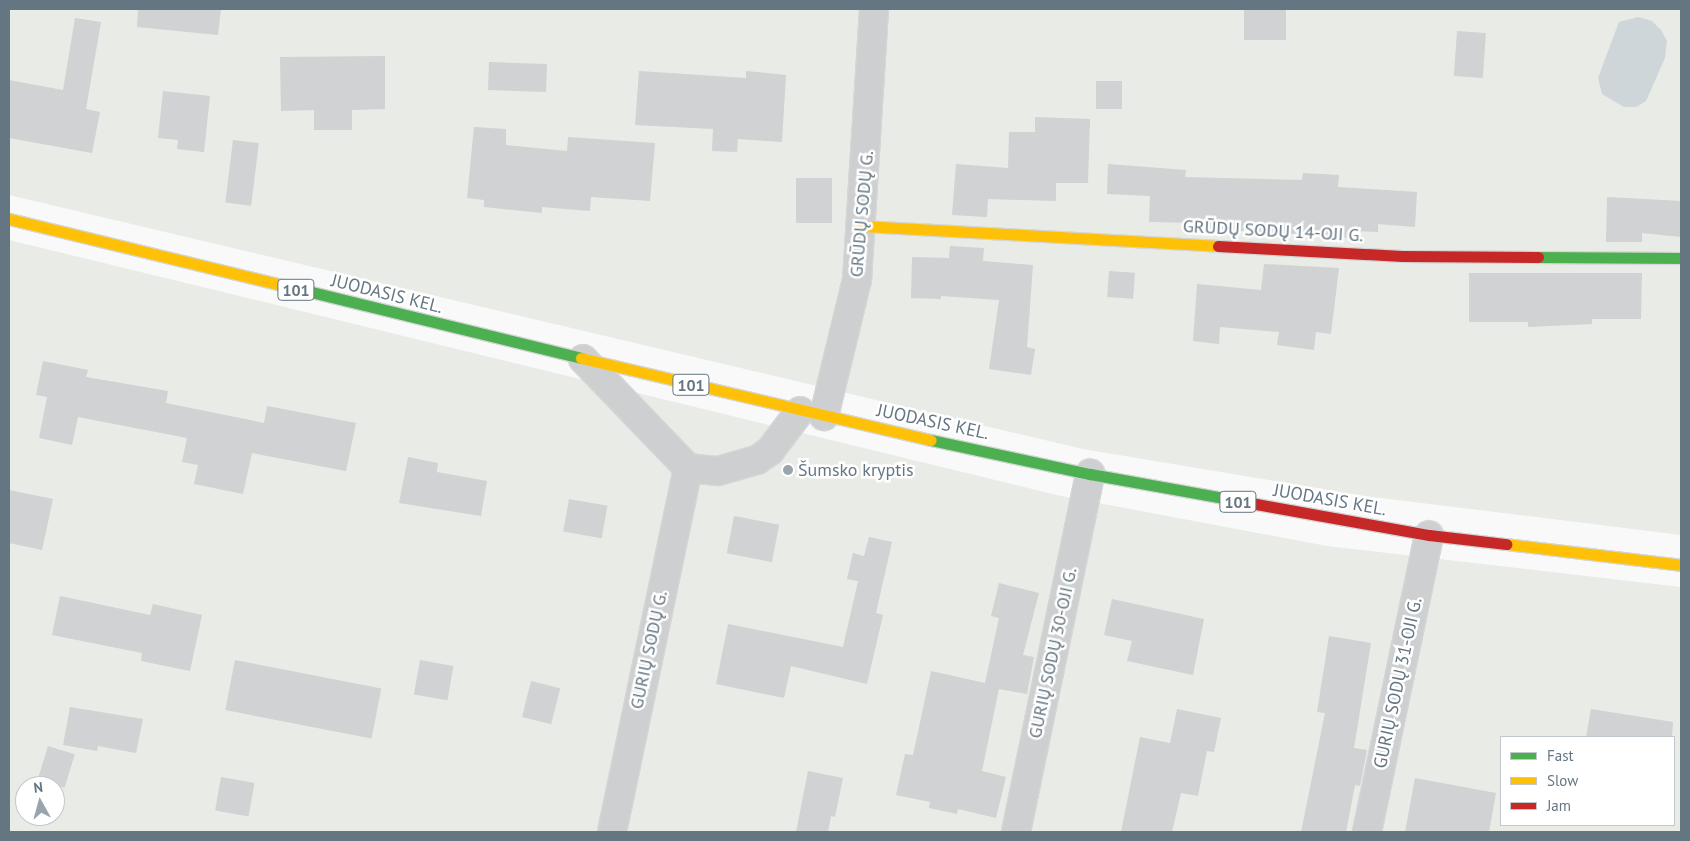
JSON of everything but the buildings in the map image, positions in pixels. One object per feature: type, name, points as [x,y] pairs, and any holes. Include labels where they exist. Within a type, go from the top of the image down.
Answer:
[{"type":"main road","name":"JUODASIS KEL.","points":[[9,219],[583,359]]},
{"type":"main road","name":"GRŪDŲ SODŲ 14-OJI G.","points":[[863,226],[1402,256],[1681,258]]},
{"type":"main road","name":"101","points":[[583,359],[812,413]]},
{"type":"main road","name":"JUODASIS KEL.","points":[[812,413],[1090,474],[1429,534],[1681,565]]},
{"type":"street","name":"GRŪDŲ SODŲ G.","points":[[812,413],[857,280],[863,226],[874,9]]},
{"type":"street","points":[[583,359],[688,468],[718,471],[757,460],[770,451],[812,413]]},
{"type":"street","name":"GURIŲ SODŲ G.","points":[[612,832],[688,468]]},
{"type":"street","name":"GURIŲ SODŲ 30-OJI G.","points":[[1016,832],[1090,474]]},
{"type":"street","name":"GURIŲ SODŲ 31-OJI G.","points":[[1367,832],[1429,534]]},
{"type":"shaded area","points":[[9,9],[1681,9],[1681,535],[1365,496],[1083,449],[9,195]]},
{"type":"shaded area","points":[[1638,17],[1652,21],[1661,30],[1667,41],[1665,58],[1646,101],[1636,107],[1624,107],[1602,94],[1598,78],[1619,22]]},
{"type":"shaded area","points":[[9,240],[1061,496],[1327,546],[1681,587],[1681,832],[9,832]]},
{"type":"traffic: fast","points":[[1538,257],[1681,258]]},
{"type":"traffic: fast","points":[[303,290],[581,358]]},
{"type":"traffic: fast","points":[[931,440],[1090,474],[1256,504]]},
{"type":"traffic: slow","points":[[9,219],[303,290]]},
{"type":"traffic: slow","points":[[863,226],[1218,246]]},
{"type":"traffic: slow","points":[[581,358],[931,440]]},
{"type":"traffic: slow","points":[[1506,544],[1681,565]]},
{"type":"traffic: jam","points":[[1218,246],[1402,256],[1538,257]]},
{"type":"traffic: jam","points":[[1256,504],[1429,535],[1506,544]]},
{"type":"place","name":"Šumsko kryptis","points":[[788,470]]}]
